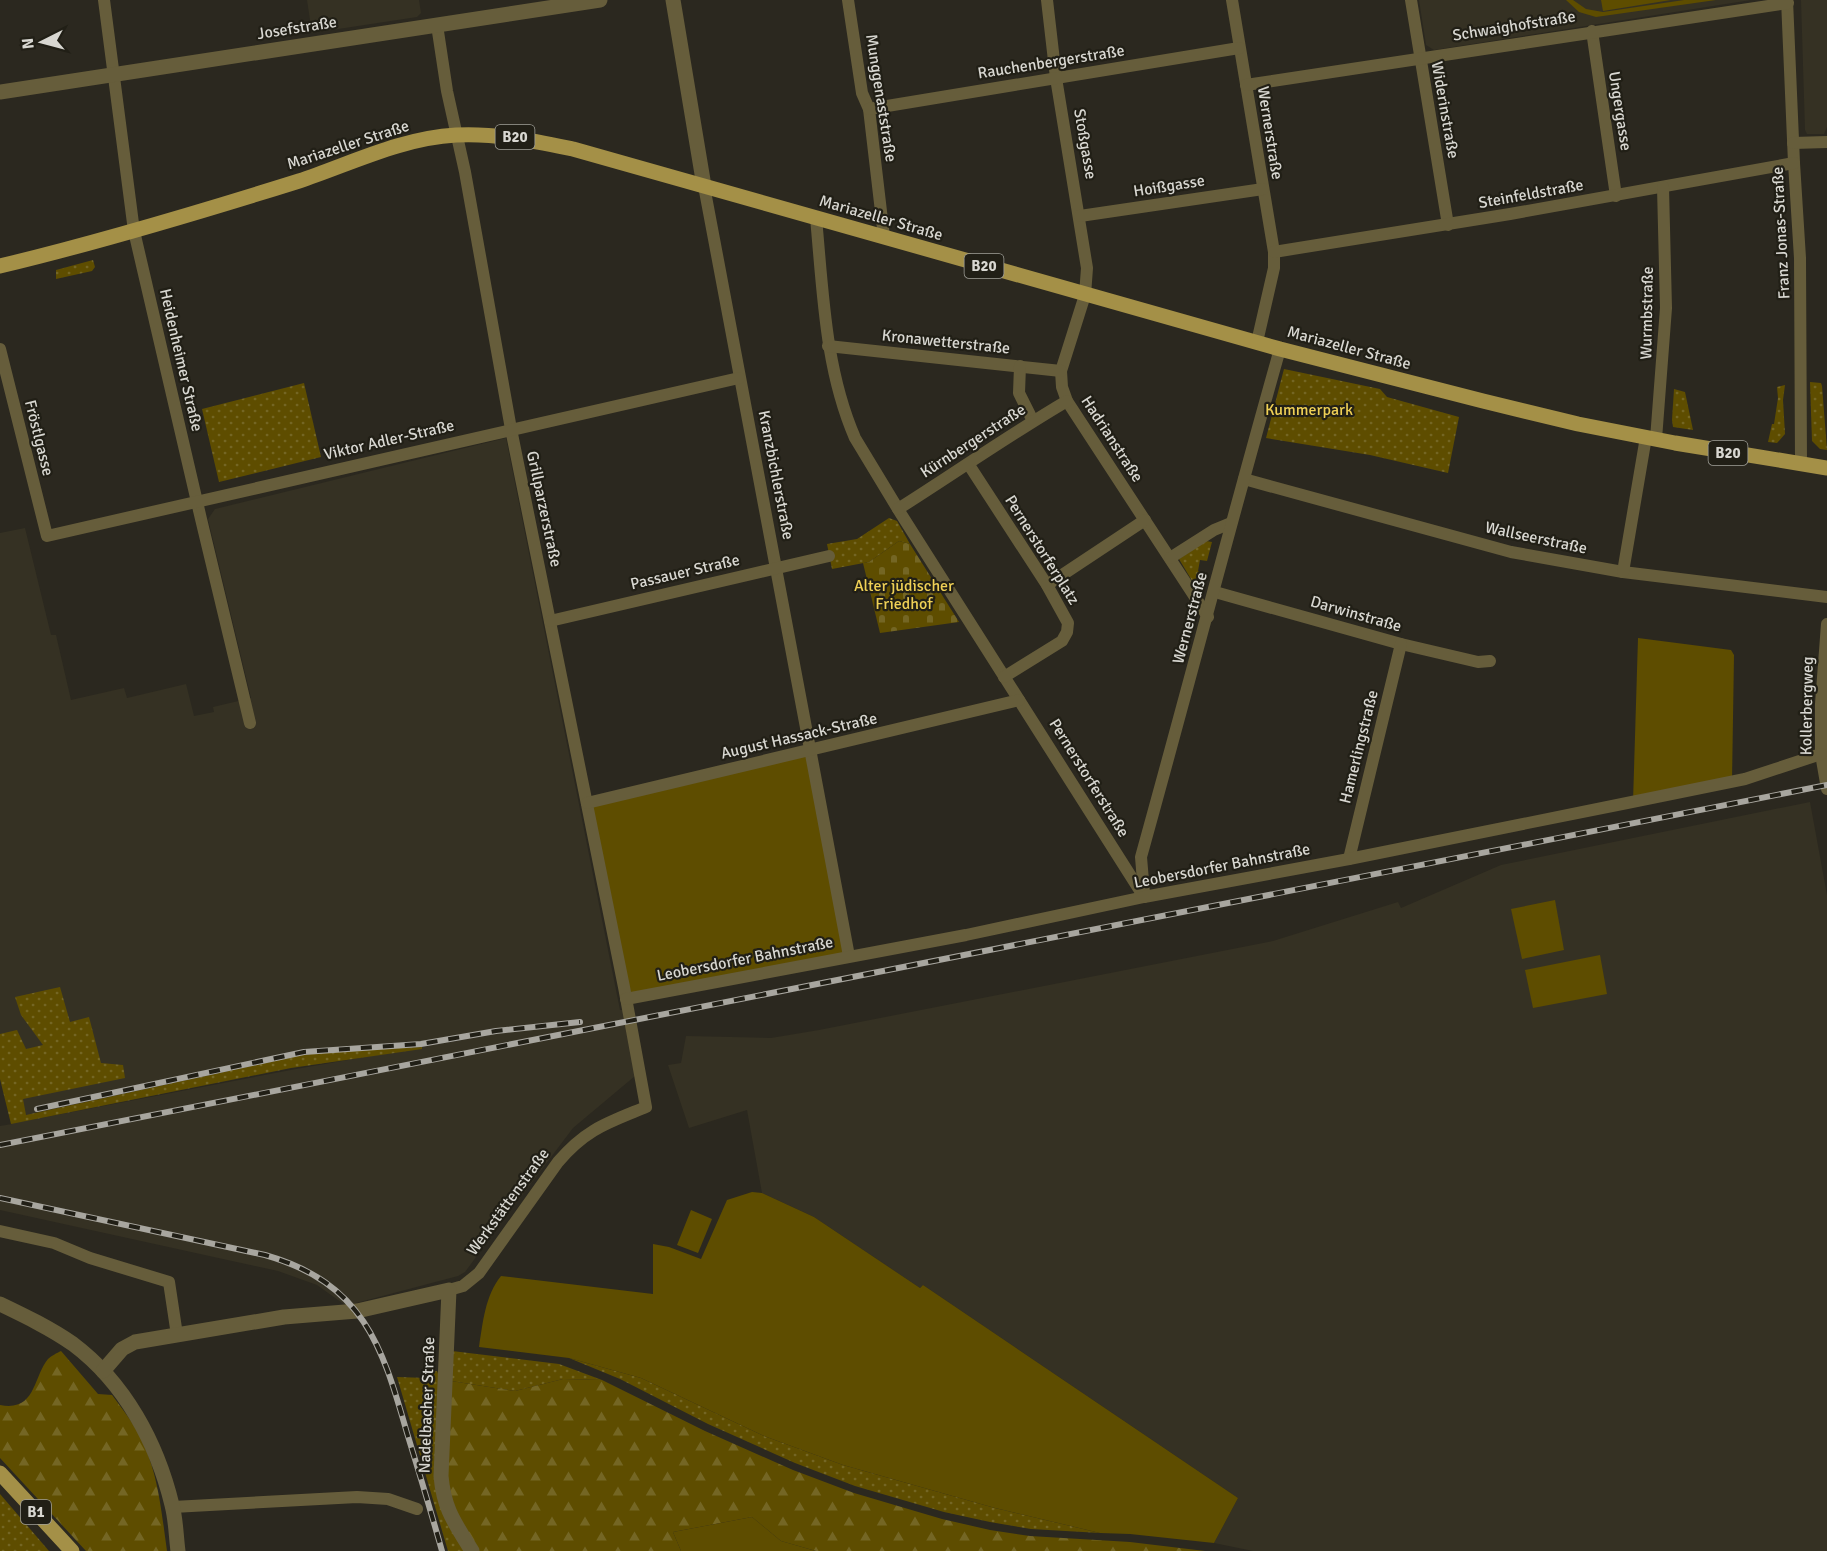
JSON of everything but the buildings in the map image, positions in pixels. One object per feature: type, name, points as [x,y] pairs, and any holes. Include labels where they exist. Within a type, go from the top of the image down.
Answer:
[{"type":"main road","name":"Mariazeller Straße","points":[[0,266],[134,231],[303,179],[408,143],[456,135],[489,134],[573,149],[1280,349],[1483,401],[1578,424],[1732,454],[1827,468]]},
{"type":"main road","name":"B1","points":[[0,1473],[72,1551]]},
{"type":"street","name":"Heidenheimer Straße","points":[[104,0],[134,231],[250,723]]},
{"type":"street","name":"Josefstraße","points":[[0,92],[600,0]]},
{"type":"street","name":"Kranzbichlerstraße","points":[[673,0],[739,378],[849,956]]},
{"type":"street","name":"Munggenaststraße","points":[[848,0],[862,93],[869,109],[884,237]]},
{"type":"street","name":"Stoßgasse","points":[[1047,0],[1056,78],[1087,268],[1085,294]]},
{"type":"street","name":"Wernerstraße","points":[[1232,0],[1274,252],[1274,268],[1257,342]]},
{"type":"street","name":"Widerinstraße","points":[[1411,0],[1449,225]]},
{"type":"street","name":"Schwaighofstraße","points":[[1246,85],[1787,1]]},
{"type":"street","name":"Franz Jonas-Straße","points":[[1787,1],[1800,258],[1801,464]]},
{"type":"street","name":"Grillparzerstraße","points":[[437,26],[510,429],[626,999]]},
{"type":"street","name":"Ungergasse","points":[[1592,31],[1616,196]]},
{"type":"street","name":"Rauchenbergerstraße","points":[[869,109],[1239,48]]},
{"type":"street","points":[[1793,143],[1827,142]]},
{"type":"street","name":"Steinfeldstraße","points":[[1274,252],[1449,225],[1794,164]]},
{"type":"street","name":"Wurmbstraße","points":[[1623,572],[1651,438],[1666,308],[1663,187]]},
{"type":"street","name":"Hoißgasse","points":[[1080,216],[1263,189]]},
{"type":"street","points":[[816,218],[828,346],[849,425],[898,509],[1004,677]]},
{"type":"street","name":"Hadrianstraße","points":[[1085,294],[1061,371],[1062,387],[1067,401],[1208,617]]},
{"type":"street","name":"Kronawetterstraße","points":[[828,346],[1061,371]]},
{"type":"street","name":"Fröstlgasse","points":[[0,349],[47,536]]},
{"type":"street","name":"Wernerstraße","points":[[1144,897],[1141,857],[1280,349]]},
{"type":"street","points":[[1020,366],[1019,393],[1033,421]]},
{"type":"street","name":"Viktor Adler-Straße","points":[[47,536],[739,378]]},
{"type":"street","name":"Kürnbergerstraße","points":[[898,509],[1067,401]]},
{"type":"street","name":"Pernerstorferplatz","points":[[969,465],[1047,585],[1068,624],[1062,641],[1004,677]]},
{"type":"street","name":"Wallseerstraße","points":[[1244,479],[1511,552],[1623,572],[1827,597]]},
{"type":"street","points":[[1047,585],[1145,520]]},
{"type":"street","points":[[1170,558],[1214,530],[1231,523]]},
{"type":"street","name":"Passauer Straße","points":[[550,621],[829,556]]},
{"type":"street","name":"Darwinstraße","points":[[1215,592],[1401,644],[1478,662],[1490,661]]},
{"type":"street","name":"Kollerbergweg","points":[[1827,624],[1821,704],[1821,754],[1827,789]]},
{"type":"street","name":"Hamerlingstraße","points":[[1349,859],[1401,644]]},
{"type":"street","name":"Pernerstorferstraße","points":[[1004,677],[1044,736],[1144,897]]},
{"type":"street","name":"August Hassack-Straße","points":[[587,803],[1019,700]]},
{"type":"street","name":"Leobersdorfer Bahnstraße","points":[[626,999],[966,935],[1144,897],[1349,859],[1745,779],[1821,754]]},
{"type":"street","name":"Werkstättenstraße","points":[[103,1371],[122,1349],[135,1342],[284,1317],[357,1311],[463,1286],[479,1273],[571,1147],[583,1136],[597,1128],[646,1107],[626,999]]},
{"type":"street","points":[[0,1231],[54,1243],[90,1258],[169,1282],[177,1335]]},
{"type":"street","name":"Nadelbacher Straße","points":[[449,1290],[441,1476],[447,1508],[472,1551]]},
{"type":"street","points":[[0,1304],[41,1324],[72,1344],[103,1371],[135,1412],[149,1437],[186,1551]]},
{"type":"street","points":[[173,1507],[357,1497],[388,1499],[417,1509]]},
{"type":"street","points":[[173,1507],[177,1551]]},
{"type":"shaded area","points":[[307,0],[419,0],[421,13],[417,17],[312,33]]},
{"type":"shaded area","points":[[1419,0],[1751,0],[1434,50],[1426,45]]},
{"type":"shaded area","points":[[1801,0],[1827,0],[1827,127],[1824,134],[1807,134],[1805,130]]},
{"type":"shaded area","points":[[506,438],[635,1076],[573,1128],[514,1206],[510,1207],[510,1211],[465,1272],[458,1276],[345,1305],[317,1285],[278,1271],[0,1210],[0,1126],[12,1124],[0,1075],[0,533],[25,528],[51,635],[56,635],[71,700],[124,688],[127,698],[186,684],[194,716],[214,712],[213,707],[251,698],[208,519],[215,509]],"holes":[[[514,1027],[514,1031],[296,1069],[20,1122],[212,1078]]]},
{"type":"shaded area","points":[[1810,802],[1827,895],[1827,1551],[1253,1551],[1214,1543],[1238,1498],[923,1285],[920,1288],[814,1217],[762,1193],[747,1110],[689,1128],[668,1065],[681,1063],[686,1036],[771,1038],[1273,941],[1398,902],[1401,908],[1501,865]]},
{"type":"green space","points":[[1566,0],[1573,0],[1586,9],[1603,12],[1684,0],[1716,0],[1596,17],[1579,12]]},
{"type":"green space","points":[[1601,0],[1671,0],[1603,11]]},
{"type":"green space","points":[[93,260],[95,267],[92,271],[56,279],[56,270]]},
{"type":"green space","name":"Kummerpark","points":[[1284,369],[1380,389],[1387,397],[1459,417],[1448,473],[1370,455],[1266,438]]},
{"type":"green space","points":[[1810,382],[1821,383],[1822,386],[1827,450],[1820,449],[1812,441]]},
{"type":"green space","points":[[304,383],[321,457],[219,482],[202,409]]},
{"type":"green space","points":[[1785,385],[1783,400],[1785,434],[1777,443],[1768,442],[1772,424],[1774,424],[1778,398],[1777,387]]},
{"type":"green space","points":[[1674,389],[1685,392],[1693,430],[1673,427]]},
{"type":"green space","points":[[889,518],[897,521],[910,544],[899,541],[869,562],[832,569],[827,544],[857,539]]},
{"type":"green space","name":"Alter jüdischer Friedhof","points":[[899,541],[910,544],[959,622],[880,633],[863,563],[869,562]]},
{"type":"green space","points":[[1206,541],[1212,542],[1207,561],[1200,560],[1198,571],[1203,573],[1200,582],[1194,584],[1179,559]]},
{"type":"green space","points":[[1638,638],[1731,650],[1734,655],[1732,781],[1633,802]]},
{"type":"green space","points":[[810,751],[849,956],[626,999],[587,803]]},
{"type":"green space","points":[[1555,900],[1564,950],[1522,959],[1511,909]]},
{"type":"green space","points":[[1600,955],[1607,994],[1533,1008],[1525,970]]},
{"type":"green space","points":[[60,987],[70,1022],[89,1017],[101,1063],[123,1065],[125,1078],[23,1099],[26,1115],[302,1055],[353,1050],[422,1047],[422,1049],[291,1068],[11,1124],[0,1079],[0,1034],[17,1030],[26,1049],[43,1045],[21,1015],[15,997]]},
{"type":"green space","points":[[752,1192],[762,1193],[814,1217],[920,1288],[923,1285],[1238,1498],[1214,1543],[1100,1533],[995,1508],[843,1465],[764,1436],[641,1378],[569,1358],[479,1347],[488,1301],[501,1276],[653,1294],[653,1244],[669,1247],[701,1259],[727,1200]]},
{"type":"green space","points":[[691,1210],[712,1219],[698,1253],[677,1245]]},
{"type":"green space","points":[[61,1351],[98,1394],[112,1395],[136,1429],[154,1473],[167,1551],[86,1551],[0,1458],[0,1405],[12,1406],[27,1398],[48,1359]]},
{"type":"green space","points":[[452,1351],[559,1364],[602,1380],[563,1379],[515,1391],[451,1381]]},
{"type":"green space","points":[[569,1358],[641,1378],[764,1436],[843,1465],[995,1508],[1100,1533],[1031,1529],[990,1522],[944,1512],[855,1486],[795,1463],[708,1424],[620,1379]]},
{"type":"green space","points":[[427,1371],[437,1371],[439,1376],[466,1551],[448,1551],[397,1377],[427,1378]]},
{"type":"green space","points":[[563,1379],[602,1380],[705,1431],[793,1470],[854,1493],[942,1519],[1030,1536],[1130,1542],[1205,1551],[816,1551],[781,1541],[752,1517],[673,1532],[681,1551],[478,1551],[453,1506],[447,1476],[451,1381],[515,1391]]},
{"type":"green space","points":[[0,1494],[49,1551],[0,1551]]},
{"type":"green space","points":[[752,1517],[781,1541],[816,1551],[681,1551],[673,1532]]},
{"type":"railway","points":[[0,1145],[1827,785]]},
{"type":"railway","points":[[37,1109],[304,1052],[421,1044],[496,1031],[580,1022]]},
{"type":"railway","points":[[0,1198],[265,1255],[298,1267],[325,1282],[346,1300],[363,1321],[377,1345],[398,1401],[442,1551]]}]
